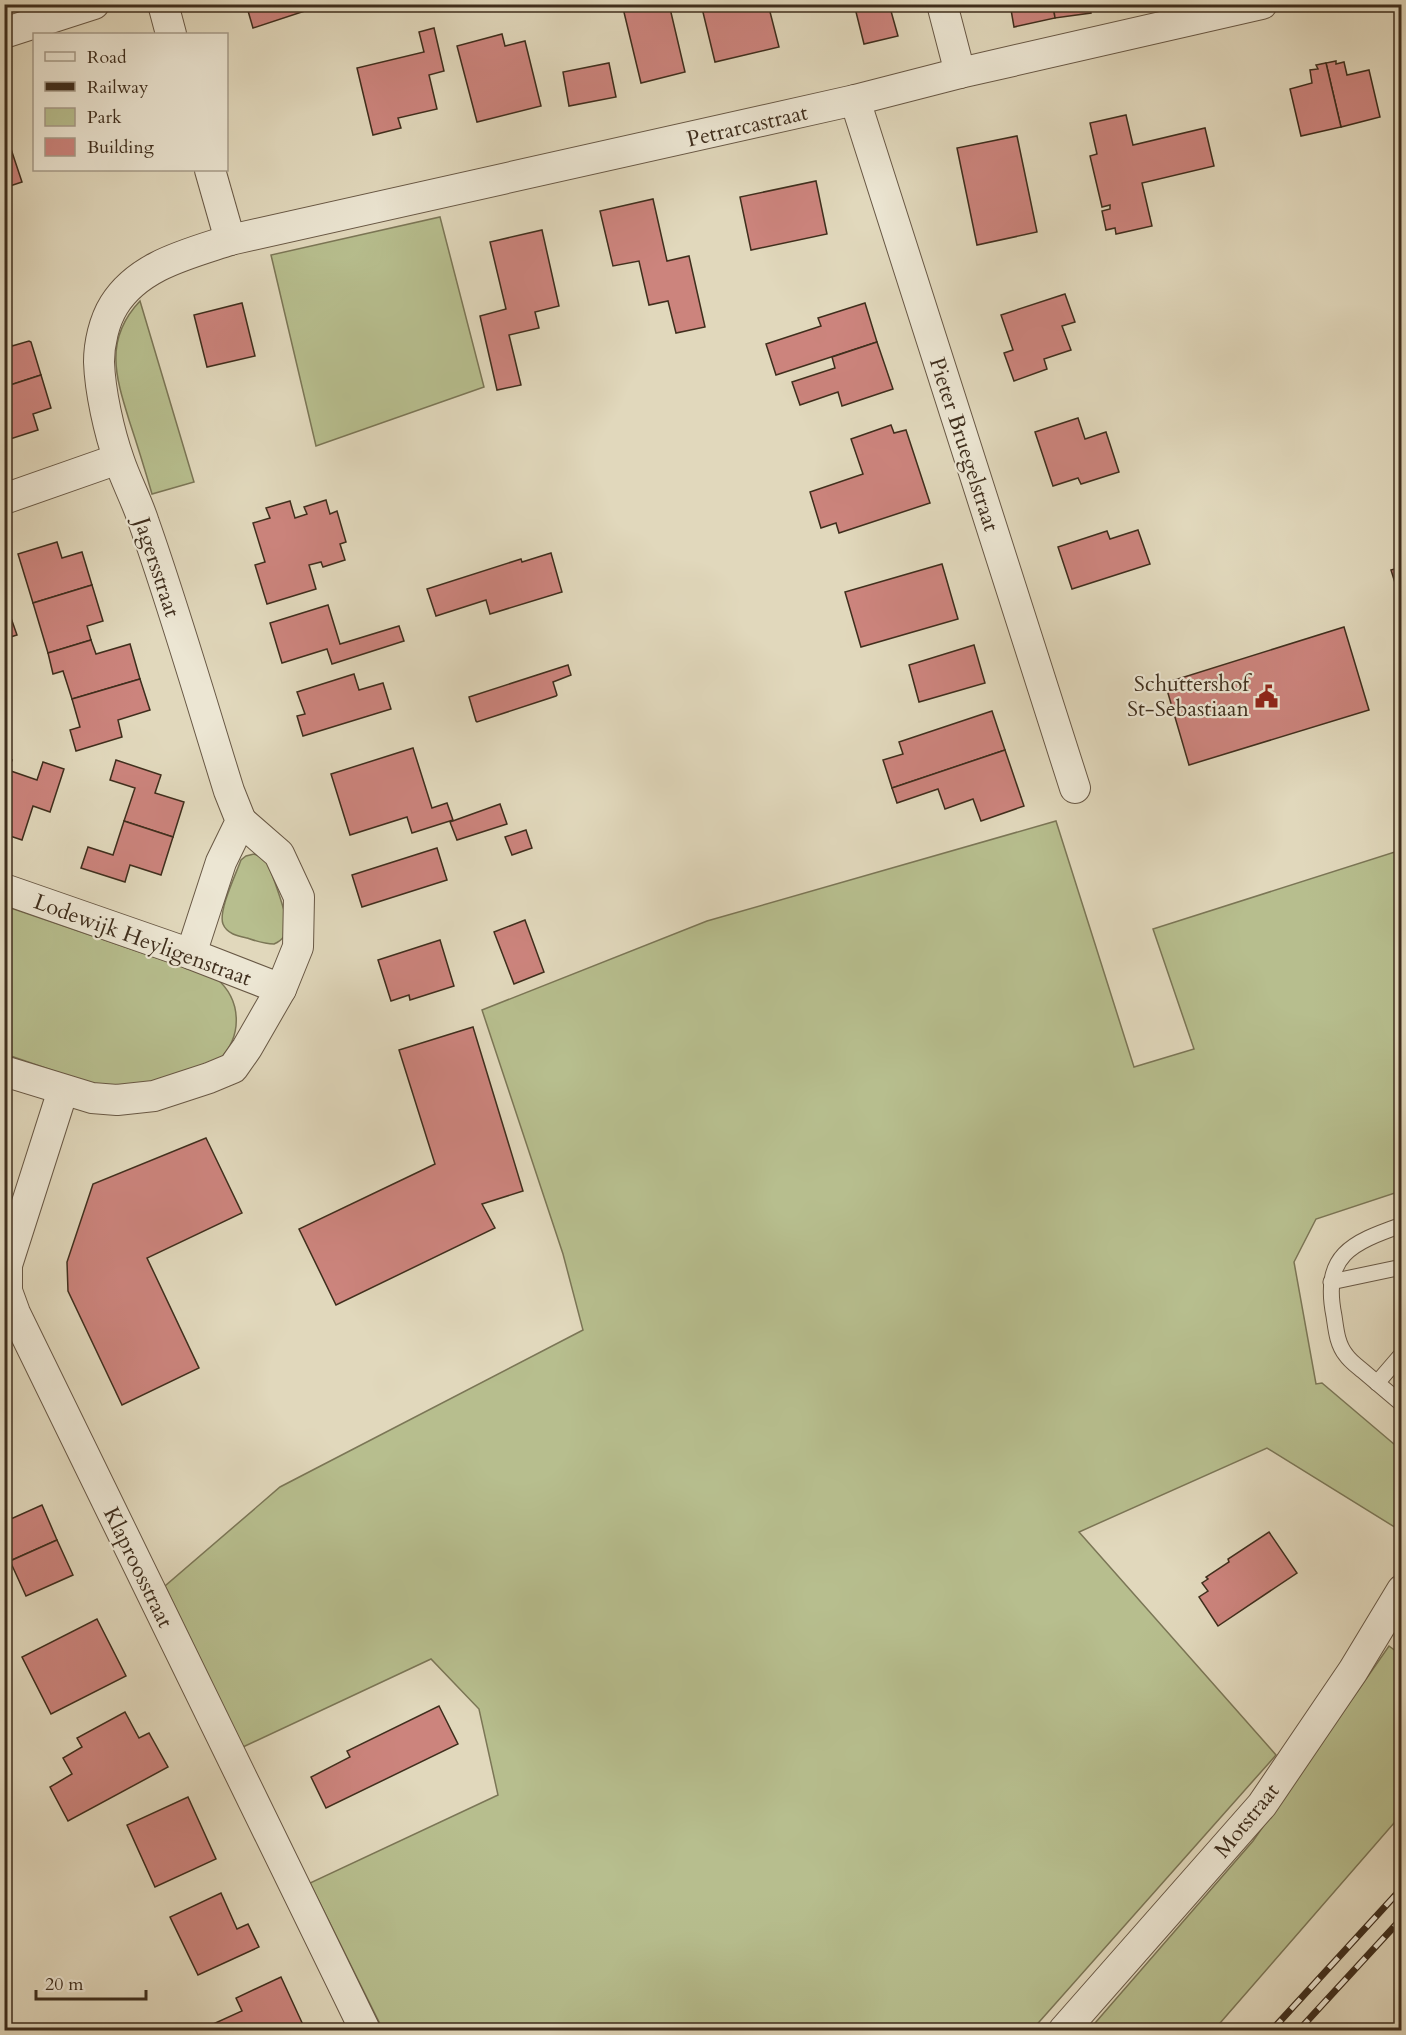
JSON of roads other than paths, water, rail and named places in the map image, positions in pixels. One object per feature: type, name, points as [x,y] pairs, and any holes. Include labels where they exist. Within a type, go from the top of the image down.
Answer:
[{"type":"street","points":[[4,33],[94,4]]},
{"type":"street","points":[[163,4],[171,33]]},
{"type":"street","points":[[942,4],[960,73]]},
{"type":"street","name":"Petrarcastraat","points":[[230,240],[855,100],[960,73],[1262,4]]},
{"type":"street","name":"Pieter Bruegelstraat","points":[[855,100],[1075,788]]},
{"type":"street","points":[[210,171],[230,240]]},
{"type":"street","name":"Jagersstraat","points":[[230,240],[175,258],[151,270],[129,288],[114,305],[104,329],[99,360],[103,395],[118,459],[144,521],[229,791],[241,821]]},
{"type":"street","points":[[4,499],[118,459]]},
{"type":"street","points":[[191,954],[221,862],[241,821]]},
{"type":"street","name":"Lodewijk Heyligenstraat","points":[[4,1071],[93,1098],[117,1100],[154,1096],[233,1068],[248,1048],[280,989],[298,947],[299,897],[279,854],[241,821]]},
{"type":"street","name":"Lodewijk Heyligenstraat","points":[[4,890],[191,954],[280,989]]},
{"type":"street","name":"Klaproosstraat","points":[[63,1090],[7,1265],[8,1291],[15,1313],[365,2031]]},
{"type":"street","name":"Motstraat","points":[[1064,2031],[1262,1805],[1353,1671],[1401,1590]]},
{"type":"lane","points":[[1401,1225],[1354,1245],[1339,1261],[1331,1282],[1331,1304],[1338,1340],[1346,1356],[1401,1404]]},
{"type":"lane","points":[[1331,1282],[1401,1267]]},
{"type":"lane","points":[[1377,1383],[1401,1354]]},
{"type":"railway","points":[[1272,2030],[1402,1888]]},
{"type":"railway","points":[[1299,2030],[1402,1918]]},
{"type":"place","name":"Schuttershof St-Sebastiaan","points":[[1267,696]]}]
